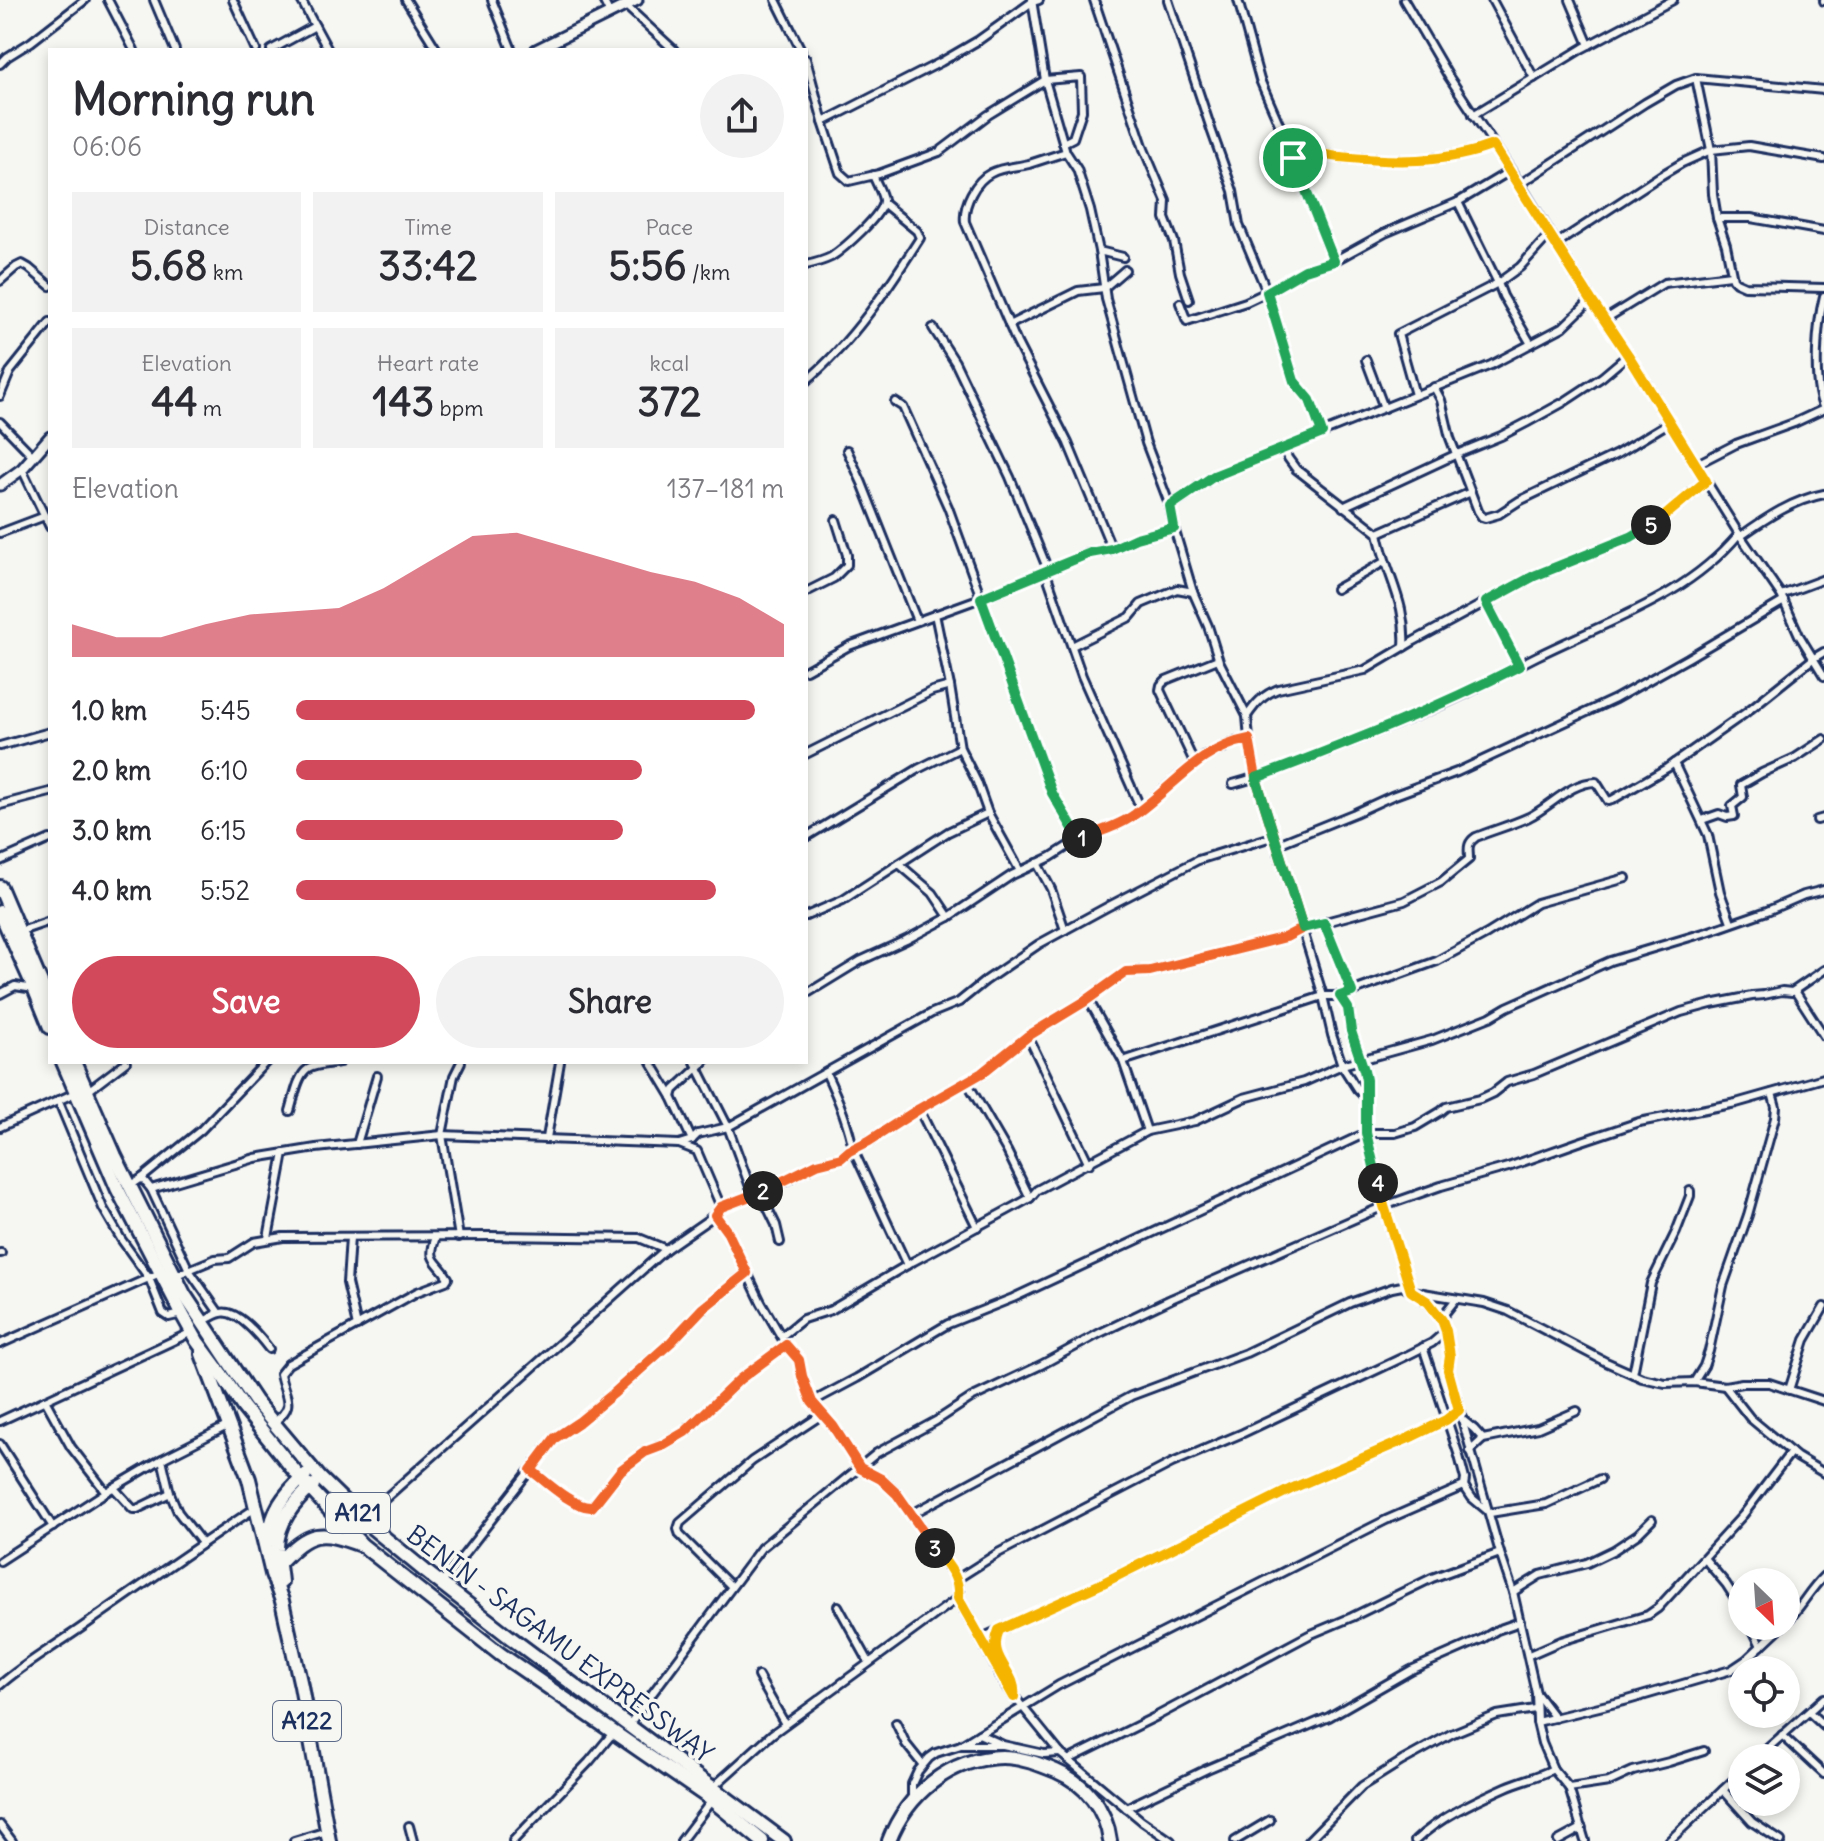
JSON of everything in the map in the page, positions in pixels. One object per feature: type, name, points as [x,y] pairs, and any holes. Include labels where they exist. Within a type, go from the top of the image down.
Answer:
[{"type":"highway","points":[[0,887],[24,964],[48,1022]]},
{"type":"highway","points":[[0,912],[15,933],[48,1000]]},
{"type":"highway","name":"A121","points":[[64,1064],[81,1092],[117,1188],[155,1276],[243,1407],[305,1484],[362,1545],[519,1668],[613,1733],[712,1794],[762,1841]]},
{"type":"highway","name":"BENIN - SAGAMU EXPRESSWAY","points":[[74,1064],[81,1092],[174,1276],[255,1401],[316,1474],[364,1521],[511,1638],[712,1794],[784,1841]]},
{"type":"highway","points":[[195,1336],[249,1479],[267,1548]]},
{"type":"highway","name":"A122","points":[[316,1474],[279,1503],[267,1548],[301,1686],[328,1836]]},
{"type":"highway","name":"A122","points":[[282,1601],[277,1548],[281,1526],[305,1484]]},
{"type":"highway","points":[[279,1563],[302,1542],[318,1535],[329,1534],[362,1545]]},
{"type":"highway","points":[[889,1841],[912,1800],[942,1775],[962,1765],[1002,1757],[1027,1761],[1070,1777],[1092,1795],[1108,1825],[1110,1841]]},
{"type":"street","points":[[0,64],[85,0]]},
{"type":"street","points":[[108,0],[133,48]]},
{"type":"street","points":[[154,0],[174,48]]},
{"type":"street","points":[[233,0],[255,48]]},
{"type":"street","points":[[301,0],[327,48]]},
{"type":"street","points":[[406,0],[436,48]]},
{"type":"street","points":[[492,0],[511,48]]},
{"type":"street","points":[[603,0],[610,14]]},
{"type":"street","points":[[541,48],[637,0]]},
{"type":"street","points":[[776,0],[800,48]]},
{"type":"street","points":[[1094,0],[1144,149],[1166,201],[1165,218],[1189,300]]},
{"type":"street","points":[[1168,0],[1233,191],[1239,225],[1267,292],[1294,381],[1310,400],[1322,433]]},
{"type":"street","points":[[1238,0],[1260,80],[1334,261]]},
{"type":"street","points":[[1404,0],[1473,115],[1520,184],[1782,598],[1799,635],[1824,676]]},
{"type":"street","points":[[1492,0],[1534,78]]},
{"type":"street","points":[[1570,0],[1589,45]]},
{"type":"street","points":[[1650,0],[1654,10]]},
{"type":"street","points":[[1473,115],[1589,45],[1673,0]]},
{"type":"street","points":[[823,122],[941,62],[979,40],[1034,1],[1045,80],[1066,152],[1077,169],[1090,210],[1104,288],[1146,443],[1170,506],[1193,592],[1218,659],[1247,716],[1256,778],[1303,928],[1332,1035],[1343,1066],[1366,1098]]},
{"type":"street","points":[[626,6],[672,48]]},
{"type":"street","points":[[275,48],[315,26]]},
{"type":"street","points":[[808,66],[840,173],[849,181],[939,152],[988,115],[1045,80],[1081,77],[1082,111],[1073,138],[1063,143]]},
{"type":"street","points":[[1520,184],[1645,103],[1676,85],[1696,78],[1824,90]]},
{"type":"street","points":[[1696,78],[1711,150],[1717,218],[1731,275],[1736,282],[1745,286],[1824,288]]},
{"type":"street","points":[[1291,152],[1375,161],[1415,161],[1473,153],[1493,145]]},
{"type":"street","points":[[1556,244],[1671,170],[1711,150],[1749,146],[1824,159]]},
{"type":"street","points":[[1066,152],[990,173],[969,197],[964,213],[967,230],[1009,325],[1068,443],[1112,549]]},
{"type":"street","points":[[1180,303],[1187,321],[1246,302],[1305,270],[1334,261],[1385,233],[1458,202],[1510,171]]},
{"type":"street","points":[[808,379],[824,367],[880,299],[920,238],[917,231],[883,203],[873,175]]},
{"type":"street","points":[[1458,202],[1503,296],[1531,344]]},
{"type":"street","points":[[808,265],[832,256],[862,231],[883,203]]},
{"type":"street","points":[[1717,218],[1751,218],[1824,231]]},
{"type":"street","points":[[1415,395],[1398,334],[1498,283],[1520,267],[1550,234]]},
{"type":"street","points":[[1099,251],[1123,257]]},
{"type":"street","points":[[0,281],[22,264],[48,284]]},
{"type":"street","points":[[1009,325],[1078,291],[1104,288],[1125,270]]},
{"type":"street","points":[[1604,320],[1664,283],[1731,275]]},
{"type":"street","points":[[1697,464],[1736,444],[1824,409],[1819,399],[1817,341],[1824,296]]},
{"type":"street","points":[[1170,506],[1214,476],[1491,365],[1563,327],[1591,300]]},
{"type":"street","points":[[0,396],[10,372],[48,324]]},
{"type":"street","points":[[933,328],[955,362],[1010,477],[1093,704],[1141,809]]},
{"type":"street","points":[[1343,507],[1501,436],[1564,402],[1628,355]]},
{"type":"street","points":[[1366,360],[1384,408]]},
{"type":"street","points":[[1434,387],[1471,492],[1480,515],[1485,518],[1617,454],[1670,422]]},
{"type":"street","points":[[895,402],[903,407],[948,507],[1052,793],[1079,839]]},
{"type":"street","points":[[0,422],[33,456]]},
{"type":"street","points":[[0,485],[22,469],[48,439]]},
{"type":"street","points":[[1284,448],[1296,469],[1378,533],[1384,562],[1404,617],[1404,647]]},
{"type":"street","points":[[847,450],[917,621]]},
{"type":"street","points":[[22,469],[48,523]]},
{"type":"street","points":[[1247,716],[1265,694],[1365,670],[1534,576],[1631,537],[1660,520],[1706,481]]},
{"type":"street","points":[[1378,533],[1471,492]]},
{"type":"street","points":[[1233,784],[1365,737],[1464,694],[1636,610],[1697,575],[1740,535],[1782,509],[1824,494]]},
{"type":"street","points":[[0,533],[45,516]]},
{"type":"street","points":[[808,591],[834,578],[847,565],[836,520]]},
{"type":"street","points":[[808,669],[849,646],[981,598],[1090,553],[1112,549],[1136,538],[1174,528]]},
{"type":"street","points":[[1336,589],[1384,562]]},
{"type":"street","points":[[679,1144],[692,1140],[698,1134],[728,1127],[932,1013],[959,1002],[1039,944],[1198,860],[1276,840],[1355,813],[1457,772],[1615,699],[1782,598],[1824,579]]},
{"type":"street","points":[[1072,646],[1130,617],[1141,604],[1177,589],[1193,592]]},
{"type":"street","points":[[1486,602],[1519,666]]},
{"type":"street","points":[[935,614],[960,748],[988,813],[1020,871]]},
{"type":"street","points":[[364,1521],[378,1505],[666,1249],[715,1215],[721,1207],[757,1194],[817,1164],[841,1158],[982,1073],[1028,1036],[1126,972],[1150,971],[1286,937],[1303,928],[1404,901],[1441,882],[1465,863],[1469,859],[1470,841],[1476,837],[1529,817],[1588,783],[1596,782],[1608,801],[1674,763],[1824,652]]},
{"type":"street","points":[[1195,764],[1160,690],[1161,685],[1166,680],[1218,659]]},
{"type":"street","points":[[808,753],[932,691],[950,686]]},
{"type":"street","points":[[0,746],[48,733]]},
{"type":"street","points":[[808,993],[860,961],[949,917],[1020,871],[1051,857],[1079,839],[1135,815],[1204,757],[1235,742],[1249,739]]},
{"type":"street","points":[[1702,820],[1719,814],[1734,816],[1732,806],[1743,797],[1741,785],[1795,758],[1824,739]]},
{"type":"street","points":[[808,836],[918,769],[960,748]]},
{"type":"street","points":[[1674,763],[1708,835],[1720,892],[1731,922]]},
{"type":"street","points":[[0,805],[48,793]]},
{"type":"street","points":[[808,915],[843,900],[948,832],[988,813]]},
{"type":"street","points":[[0,861],[48,840]]},
{"type":"street","points":[[1037,863],[1051,889],[1065,930]]},
{"type":"street","points":[[899,864],[933,893],[949,917]]},
{"type":"street","points":[[1123,1061],[1323,996],[1352,992],[1437,961],[1537,903],[1626,878]]},
{"type":"street","points":[[782,1336],[803,1319],[831,1310],[1030,1198],[1037,1190],[1147,1131],[1195,1121],[1244,1098],[1432,1040],[1490,1017],[1610,961],[1707,932],[1824,890]]},
{"type":"street","points":[[15,933],[48,922]]},
{"type":"street","points":[[1324,923],[1352,992]]},
{"type":"street","points":[[15,986],[24,964]]},
{"type":"street","points":[[812,1402],[948,1324],[1013,1298],[1366,1133],[1395,1133],[1415,1127],[1446,1107],[1480,1099],[1507,1082],[1562,1063],[1681,1012],[1752,996],[1795,991],[1824,970]]},
{"type":"street","points":[[0,994],[15,986],[35,990]]},
{"type":"street","points":[[1795,991],[1824,1036]]},
{"type":"street","points":[[1340,996],[1348,1008],[1351,1031],[1364,1070],[1366,1133],[1384,1206],[1411,1291]]},
{"type":"street","points":[[1088,999],[1123,1061],[1147,1131]]},
{"type":"street","points":[[1028,1036],[1089,1164]]},
{"type":"street","points":[[0,1127],[81,1092],[123,1064]]},
{"type":"street","points":[[130,1186],[201,1130],[264,1064]]},
{"type":"street","points":[[290,1111],[305,1070],[326,1064]]},
{"type":"street","points":[[459,1237],[442,1135],[454,1076],[460,1064]]},
{"type":"street","points":[[547,1138],[560,1064]]},
{"type":"street","points":[[652,1064],[672,1097],[721,1207]]},
{"type":"street","points":[[672,1097],[674,1090],[698,1064]]},
{"type":"street","points":[[699,1064],[757,1194],[776,1225],[780,1242]]},
{"type":"street","points":[[1357,1089],[1364,1070]]},
{"type":"street","points":[[826,1073],[850,1129],[853,1149],[907,1265]]},
{"type":"street","points":[[357,1144],[377,1076]]},
{"type":"street","points":[[628,1726],[761,1548],[877,1453],[971,1398],[1171,1299],[1384,1206],[1639,1122],[1720,1106],[1824,1078]]},
{"type":"street","points":[[967,1082],[1030,1198]]},
{"type":"street","points":[[1694,1382],[1709,1351],[1723,1286],[1748,1215],[1775,1118],[1772,1093]]},
{"type":"street","points":[[0,1344],[155,1276],[121,1239],[103,1208],[58,1100]]},
{"type":"street","points":[[919,1109],[977,1227]]},
{"type":"street","points":[[151,1189],[255,1158],[442,1135],[679,1144],[697,1151]]},
{"type":"street","points":[[268,1238],[284,1153]]},
{"type":"street","points":[[142,1178],[151,1189],[189,1270],[219,1313]]},
{"type":"street","points":[[1633,1374],[1651,1283],[1676,1232],[1690,1191]]},
{"type":"street","points":[[715,1215],[728,1233],[761,1302],[786,1345],[799,1360],[812,1402],[833,1426],[860,1468],[881,1479],[897,1494],[957,1579],[958,1598],[1014,1697],[1060,1753],[1171,1841]]},
{"type":"street","points":[[350,1237],[347,1283],[357,1326]]},
{"type":"street","points":[[273,1423],[288,1409],[280,1374],[288,1364],[417,1292],[446,1281],[447,1274],[431,1255],[436,1237]]},
{"type":"street","points":[[174,1276],[215,1259],[229,1258],[254,1242],[268,1238],[639,1238],[666,1249]]},
{"type":"street","points":[[442,1583],[555,1438],[613,1394],[671,1342],[702,1309],[747,1273]]},
{"type":"street","points":[[912,1514],[1131,1396],[1246,1353],[1350,1303],[1402,1286],[1428,1302],[1442,1320],[1446,1331],[1450,1356],[1448,1370],[1529,1655],[1542,1743],[1553,1769],[1569,1788],[1585,1841]]},
{"type":"street","points":[[1411,1291],[1484,1303],[1508,1311],[1606,1362],[1665,1383],[1694,1382],[1725,1386],[1769,1383],[1824,1401]]},
{"type":"street","points":[[1442,1320],[1456,1299]]},
{"type":"street","points":[[1789,1390],[1805,1340],[1824,1307]]},
{"type":"street","points":[[202,1322],[219,1313],[228,1313],[252,1330],[269,1349]]},
{"type":"street","points":[[957,1579],[998,1553],[1172,1463],[1243,1433],[1432,1343],[1446,1331]]},
{"type":"street","points":[[0,1421],[195,1336]]},
{"type":"street","points":[[531,1470],[574,1502],[583,1507],[592,1507],[621,1470],[645,1452],[685,1432],[740,1379],[786,1345]]},
{"type":"street","points":[[1423,1347],[1459,1456],[1464,1486],[1472,1498],[1490,1513],[1546,1504],[1600,1479]]},
{"type":"street","points":[[1725,1386],[1750,1418],[1791,1452],[1824,1473]]},
{"type":"street","points":[[45,1400],[71,1447],[106,1492]]},
{"type":"street","points":[[981,1640],[1293,1488],[1409,1438],[1459,1410]]},
{"type":"street","points":[[1470,1451],[1483,1439],[1538,1428],[1577,1411]]},
{"type":"street","points":[[731,1586],[680,1535],[680,1523],[752,1461],[823,1414]]},
{"type":"street","points":[[1461,1419],[1483,1439]]},
{"type":"street","points":[[0,1561],[106,1492],[229,1425]]},
{"type":"street","points":[[0,1444],[53,1527]]},
{"type":"street","points":[[1529,1655],[1561,1641],[1648,1615],[1658,1608],[1743,1515],[1791,1452]]},
{"type":"street","points":[[162,1459],[178,1512],[202,1543]]},
{"type":"street","points":[[912,1800],[912,1784],[922,1764],[936,1753],[961,1745],[1059,1685],[1386,1520],[1464,1486]]},
{"type":"street","points":[[114,1488],[133,1509],[170,1493]]},
{"type":"street","points":[[0,1685],[20,1668],[257,1507]]},
{"type":"street","points":[[1513,1592],[1540,1575],[1587,1563],[1614,1550],[1652,1520]]},
{"type":"street","points":[[1068,1760],[1309,1635],[1432,1578],[1500,1553]]},
{"type":"street","points":[[1704,1558],[1728,1587]]},
{"type":"street","points":[[1800,1606],[1824,1576]]},
{"type":"street","points":[[681,1841],[712,1794],[750,1753],[958,1598]]},
{"type":"street","points":[[838,1606],[869,1662]]},
{"type":"street","points":[[1126,1808],[1220,1763],[1329,1717],[1411,1670],[1520,1622]]},
{"type":"street","points":[[999,1630],[995,1641],[997,1655],[1014,1683],[1014,1697]]},
{"type":"street","points":[[1758,1640],[1761,1646]]},
{"type":"street","points":[[1537,1722],[1731,1670],[1767,1640]]},
{"type":"street","points":[[758,1676],[785,1724]]},
{"type":"street","points":[[1536,1693],[1555,1718]]},
{"type":"street","points":[[1772,1744],[1824,1698]]},
{"type":"street","points":[[1308,1841],[1362,1786],[1402,1761],[1451,1734],[1497,1715],[1535,1709]]},
{"type":"street","points":[[1809,1712],[1824,1726]]},
{"type":"street","points":[[896,1723],[906,1744],[922,1764]]},
{"type":"street","points":[[513,1841],[613,1733]]},
{"type":"street","points":[[979,1734],[1003,1745],[1044,1754],[1060,1753]]},
{"type":"street","points":[[1782,1735],[1824,1774]]},
{"type":"street","points":[[961,1745],[1003,1745]]},
{"type":"street","points":[[1569,1788],[1609,1782],[1633,1771],[1704,1751]]},
{"type":"street","points":[[1415,1841],[1466,1806],[1553,1769]]},
{"type":"street","points":[[1669,1841],[1728,1785]]},
{"type":"street","points":[[1723,1790],[1752,1822],[1781,1841]]},
{"type":"street","points":[[1235,1841],[1270,1820]]},
{"type":"street","points":[[0,1825],[12,1841]]},
{"type":"street","points":[[409,1826],[413,1841]]},
{"type":"street","points":[[1558,1841],[1582,1828]]},
{"type":"street","points":[[294,1841],[328,1836]]},
{"type":"route","points":[[1293,158],[1291,152],[1303,151],[1375,161],[1415,161],[1473,153],[1493,145],[1706,481],[1660,520],[1631,537],[1534,576],[1486,602],[1519,666],[1464,694],[1365,737],[1256,778],[1303,928],[1324,923],[1352,992],[1340,996],[1348,1008],[1351,1031],[1364,1070],[1366,1133],[1384,1206],[1411,1291],[1428,1302],[1442,1320],[1450,1356],[1448,1370],[1459,1410],[1409,1438],[1293,1488],[1103,1583],[999,1630],[995,1641],[997,1655],[1014,1683],[1014,1697],[958,1598],[957,1579],[897,1494],[881,1479],[860,1468],[833,1426],[812,1402],[799,1360],[786,1345],[740,1379],[685,1432],[645,1452],[621,1470],[592,1507],[583,1507],[574,1502],[531,1470],[555,1438],[613,1394],[671,1342],[702,1309],[747,1273],[728,1233],[715,1215],[721,1207],[786,1181],[817,1164],[841,1158],[982,1073],[1028,1036],[1126,972],[1150,971],[1239,949],[1286,937],[1303,928],[1278,844],[1256,778],[1249,739],[1235,742],[1204,757],[1135,815],[1079,839],[1052,793],[981,598],[1090,553],[1112,549],[1136,538],[1174,528],[1170,506],[1214,476],[1322,433],[1310,400],[1294,381],[1267,292],[1305,270],[1334,261],[1293,158]]}]
